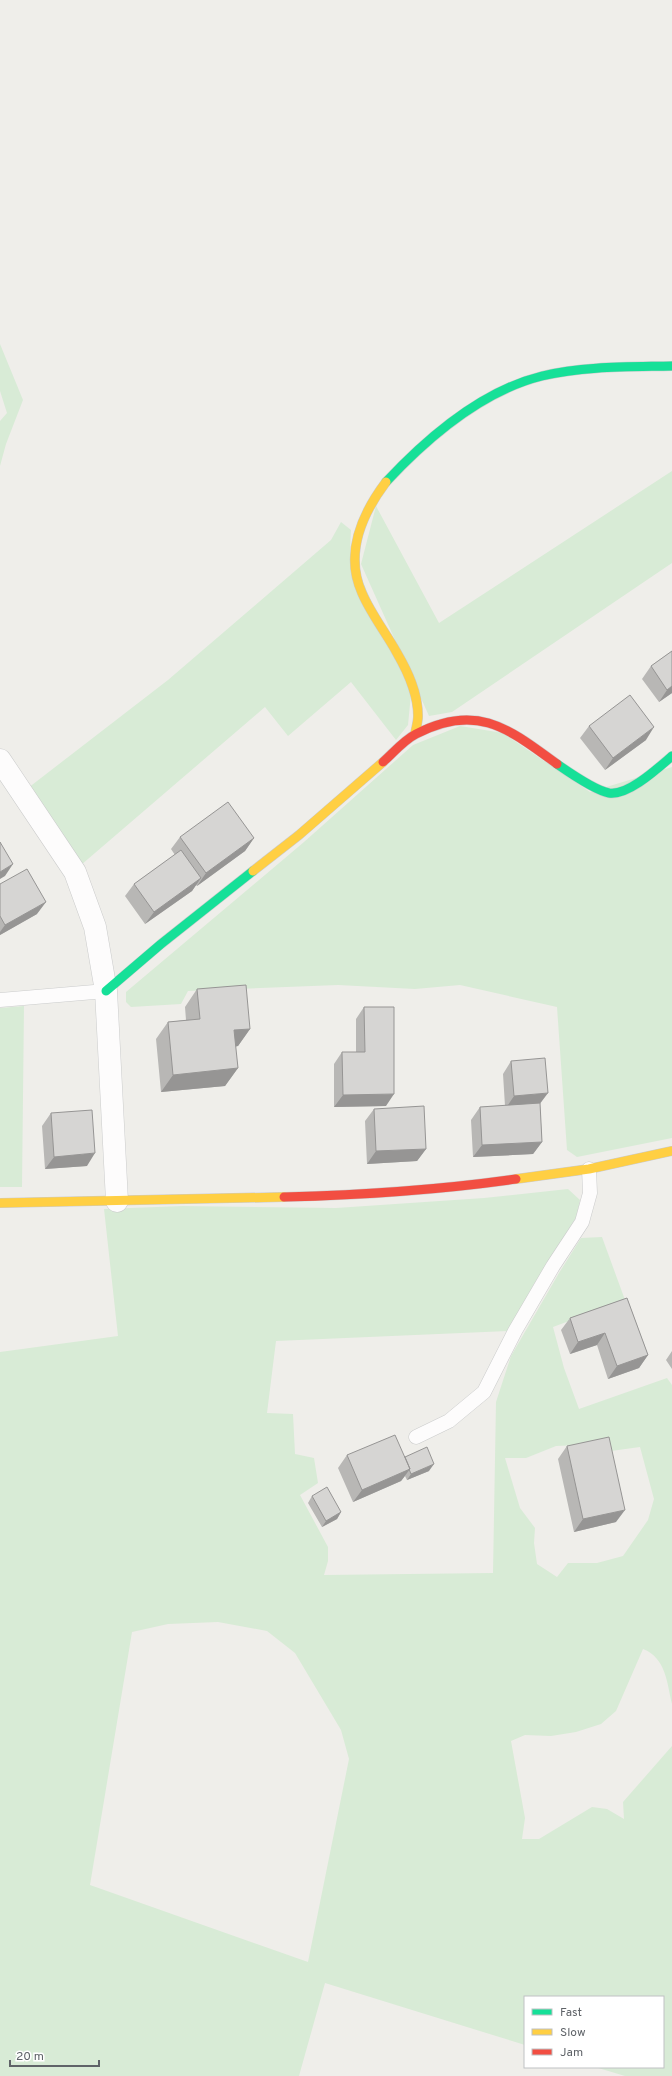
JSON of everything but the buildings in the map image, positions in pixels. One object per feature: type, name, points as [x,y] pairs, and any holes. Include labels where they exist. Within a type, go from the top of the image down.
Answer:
[{"type":"street","points":[[415,734],[419,714],[416,693],[408,674],[361,590],[356,545],[359,526],[364,514],[377,494],[412,455],[453,420],[495,395],[525,382],[567,372],[672,366]]},
{"type":"street","points":[[106,991],[161,944],[299,835],[415,734],[433,726],[458,719],[486,720],[506,728],[575,775],[610,793],[625,790],[644,779],[672,756]]},
{"type":"street","points":[[0,760],[75,872],[95,927],[106,991],[117,1200]]},
{"type":"street","points":[[0,1203],[333,1196],[477,1185],[589,1169],[672,1150]]},
{"type":"lane","points":[[0,1000],[106,991]]},
{"type":"lane","points":[[416,1437],[450,1421],[484,1392],[515,1331],[553,1266],[582,1222],[590,1194],[589,1169]]},
{"type":"green space","points":[[0,344],[23,400],[6,444],[0,466],[0,421],[7,413],[0,391]]},
{"type":"green space","points":[[672,471],[672,563],[452,712],[429,716],[361,564],[376,506],[439,623]]},
{"type":"green space","points":[[341,522],[351,530],[350,552],[411,694],[408,725],[396,740],[351,682],[288,736],[265,707],[81,865],[28,788],[168,680],[331,540]]},
{"type":"green space","points":[[460,726],[503,733],[590,792],[672,767],[672,1138],[577,1157],[567,1150],[557,1007],[460,985],[415,989],[338,985],[188,991],[181,1004],[131,1007],[126,1002],[126,992],[304,842],[413,745]]},
{"type":"green space","points":[[24,1006],[22,1187],[0,1187],[0,1008]]},
{"type":"green space","points":[[568,1189],[580,1200],[577,1216],[534,1284],[508,1331],[276,1341],[267,1413],[293,1414],[295,1454],[314,1458],[318,1483],[300,1495],[328,1547],[328,1561],[324,1575],[493,1573],[496,1402],[511,1356],[581,1238],[602,1237],[625,1300],[553,1327],[564,1368],[579,1409],[667,1378],[672,1385],[672,1704],[667,1680],[661,1665],[657,1658],[643,1649],[616,1711],[601,1724],[576,1732],[551,1736],[525,1735],[511,1741],[525,1818],[522,1839],[539,1839],[592,1807],[607,1809],[624,1819],[623,1802],[672,1746],[672,2076],[625,2076],[598,2068],[664,2068],[664,1996],[524,1996],[524,2045],[325,1983],[299,2076],[0,2076],[0,1352],[118,1336],[104,1209],[183,1206],[336,1208],[484,1198]],"holes":[[[580,1445],[611,1451],[640,1447],[654,1499],[648,1520],[623,1556],[597,1563],[568,1563],[557,1577],[537,1564],[534,1543],[535,1528],[520,1508],[505,1458],[526,1458],[556,1446]],[[218,1622],[267,1631],[295,1653],[341,1730],[349,1759],[308,1962],[90,1885],[132,1632],[168,1624]]]},
{"type":"traffic: fast","points":[[386,482],[402,465],[457,418],[477,404],[520,383],[542,376],[574,370],[672,366]]},
{"type":"traffic: fast","points":[[557,764],[582,781],[596,788],[609,793],[617,793],[634,786],[672,756]]},
{"type":"traffic: fast","points":[[106,991],[161,944],[253,871]]},
{"type":"traffic: slow","points":[[386,482],[377,494],[358,534],[355,549],[355,563],[357,578],[362,593],[401,660],[412,683],[418,707],[418,718],[415,734]]},
{"type":"traffic: slow","points":[[253,871],[299,835],[383,762]]},
{"type":"traffic: slow","points":[[516,1179],[589,1169],[672,1151]]},
{"type":"traffic: slow","points":[[0,1203],[284,1197]]},
{"type":"traffic: jam","points":[[383,762],[403,743],[416,734],[438,725],[457,720],[475,720],[491,724],[507,731],[523,740],[557,764]]},
{"type":"traffic: jam","points":[[284,1197],[400,1191],[516,1179]]}]
